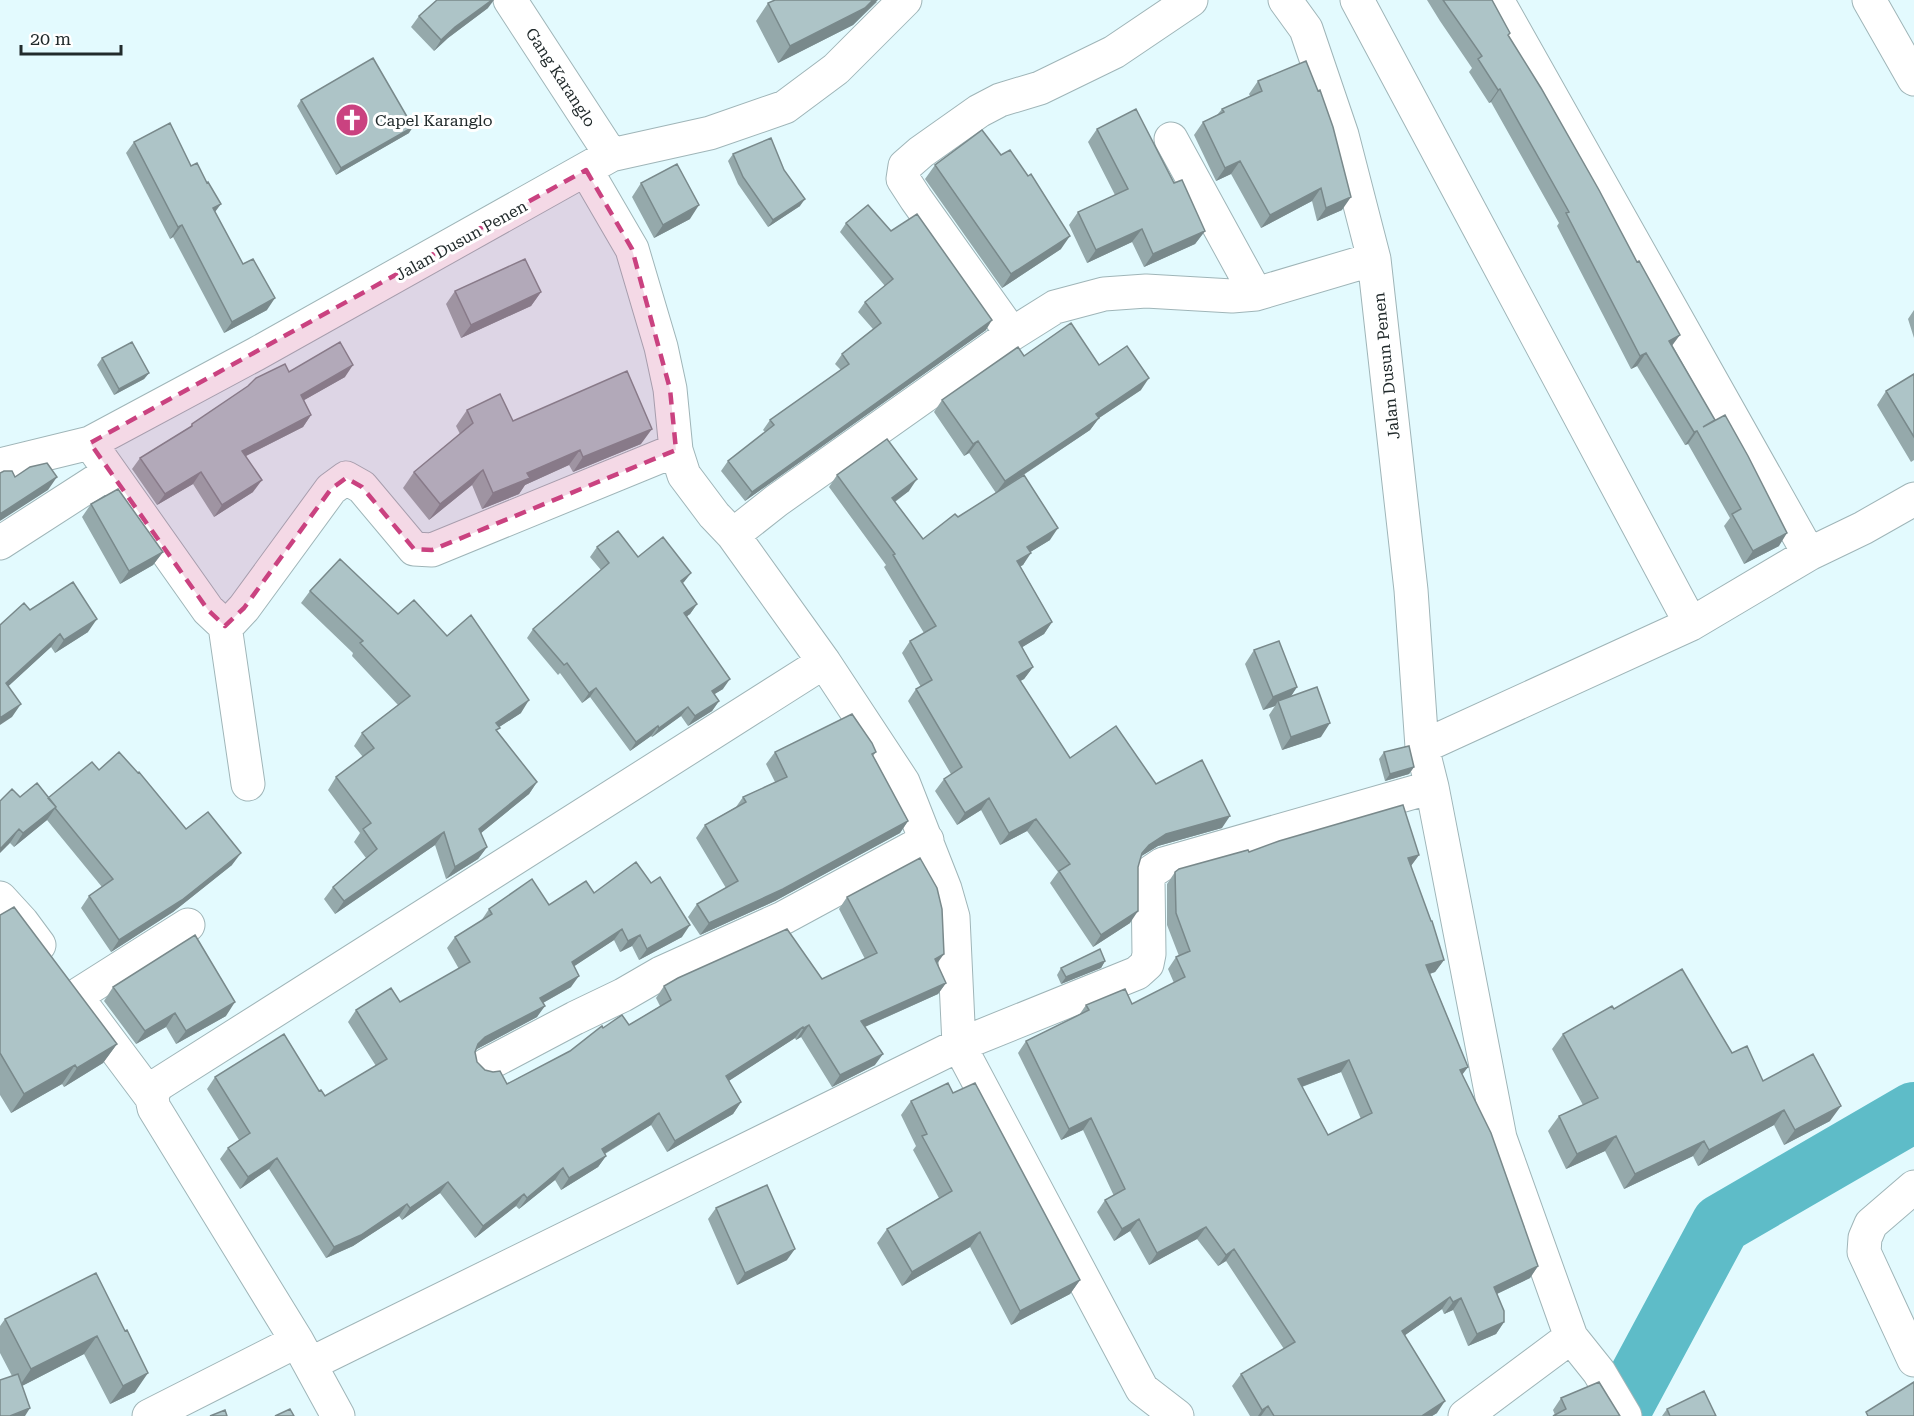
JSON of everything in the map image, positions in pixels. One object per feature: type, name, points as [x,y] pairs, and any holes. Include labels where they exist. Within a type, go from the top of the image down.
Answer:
[{"type":"street","name":"Gang Karanglo","points":[[510,0],[599,162],[632,249],[670,389],[676,450],[684,475],[714,515],[733,535],[824,662],[903,782],[927,840],[953,917],[959,1045]]},
{"type":"street","name":"Jalan Dusun Penen","points":[[0,465],[90,443],[256,354],[599,162],[710,133],[785,107],[837,69],[905,0]]},
{"type":"street","points":[[1012,334],[903,179],[905,166],[979,111],[1000,100],[1040,88],[1114,52],[1191,0]]},
{"type":"street","name":"Jalan Dusun Penen","points":[[1285,0],[1306,29],[1342,135],[1374,259],[1411,590],[1422,747],[1432,787],[1500,1138],[1571,1337],[1599,1372],[1621,1408]]},
{"type":"street","points":[[1357,0],[1691,624]]},
{"type":"street","points":[[1497,0],[1809,554]]},
{"type":"street","points":[[1869,0],[1914,78]]},
{"type":"street","points":[[1171,139],[1256,294]]},
{"type":"street","points":[[733,535],[776,501],[1012,334],[1055,308],[1104,294],[1146,291],[1232,296],[1256,294],[1374,259]]},
{"type":"street","points":[[90,443],[218,620],[248,784]]},
{"type":"street","points":[[218,620],[230,623],[244,608],[331,489],[346,478],[362,487],[414,549],[432,550],[676,450]]},
{"type":"street","points":[[0,543],[110,472]]},
{"type":"street","points":[[1422,747],[1691,624],[1809,554],[1863,528],[1914,499]]},
{"type":"street","points":[[152,1098],[153,1090],[159,1084],[824,662]]},
{"type":"street","points":[[149,1416],[304,1353],[959,1045],[1137,973],[1147,964],[1149,954],[1148,879],[1151,872],[1163,864],[1432,787]]},
{"type":"street","points":[[486,1065],[661,973],[783,918],[927,840]]},
{"type":"street","points":[[0,898],[22,922],[152,1098],[157,1114],[304,1353],[338,1416]]},
{"type":"street","points":[[76,996],[188,925]]},
{"type":"street","points":[[959,1045],[1142,1389],[1177,1416]]},
{"type":"street","points":[[1914,1187],[1871,1224],[1865,1238],[1864,1252],[1914,1360]]},
{"type":"street","points":[[1465,1416],[1571,1337]]},
{"type":"highlighted area","points":[[586,170],[632,249],[670,389],[676,450],[432,550],[414,549],[362,487],[346,478],[331,489],[244,608],[225,626],[208,610],[90,443]]},
{"type":"building","points":[[437,0],[492,0],[441,40],[419,16]]},
{"type":"building","points":[[775,0],[873,0],[865,8],[790,46],[768,3]]},
{"type":"building","points":[[1443,0],[1492,0],[1510,33],[1508,35],[1541,88],[1680,335],[1669,341],[1715,420],[1703,427],[1725,415],[1787,533],[1753,551],[1732,514],[1741,509],[1697,431],[1694,432],[1646,353],[1640,356],[1566,213],[1569,212],[1500,89],[1498,90],[1478,59],[1482,56]]},
{"type":"building","name":"Capel Karanglo","points":[[373,58],[413,127],[341,168],[301,100]]},
{"type":"building","points":[[1306,61],[1318,91],[1320,90],[1333,127],[1351,197],[1326,208],[1321,188],[1270,215],[1240,161],[1225,168],[1203,122],[1224,112],[1222,109],[1262,91],[1258,81]]},
{"type":"building","points":[[1136,109],[1174,183],[1182,180],[1205,231],[1153,254],[1142,229],[1096,250],[1078,212],[1128,189],[1097,129]]},
{"type":"building","points":[[170,123],[191,166],[197,163],[221,204],[213,208],[243,264],[253,259],[275,298],[232,322],[182,225],[178,227],[134,142]]},
{"type":"building","points":[[982,130],[1001,155],[1010,150],[1028,176],[1031,174],[1070,236],[1011,274],[935,165]]},
{"type":"building","points":[[771,138],[784,170],[805,199],[773,220],[743,177],[733,154]]},
{"type":"building","points":[[677,164],[699,205],[663,225],[641,183]]},
{"type":"building","points":[[868,205],[891,231],[917,214],[992,320],[752,492],[728,461],[774,425],[770,420],[849,364],[842,354],[881,323],[865,302],[893,279],[846,223]]},
{"type":"building","points":[[525,259],[541,292],[471,325],[455,291]]},
{"type":"building","points":[[1071,323],[1099,365],[1127,346],[1149,378],[1096,414],[1099,418],[1005,481],[978,441],[973,444],[942,400],[1018,347],[1024,356]]},
{"type":"building","points":[[132,342],[149,373],[119,389],[102,358]]},
{"type":"building","points":[[340,342],[353,365],[301,395],[311,415],[242,451],[262,480],[222,505],[201,472],[165,494],[140,458],[192,426],[256,378],[285,364],[289,372]]},
{"type":"building","points":[[627,371],[652,429],[583,457],[580,450],[527,473],[530,478],[493,493],[483,470],[440,504],[414,472],[473,423],[467,410],[500,394],[513,421]]},
{"type":"building","points":[[1914,374],[1914,437],[1886,391]]},
{"type":"building","points":[[887,439],[917,479],[892,498],[923,539],[955,514],[958,517],[1024,475],[1058,528],[1027,547],[1031,553],[1017,561],[1052,622],[1019,642],[1033,667],[1017,676],[1070,758],[1116,726],[1156,784],[1202,760],[1230,816],[1166,834],[1149,845],[1142,853],[1138,867],[1138,911],[1101,935],[1059,871],[1070,864],[1036,819],[1009,833],[989,798],[965,813],[944,779],[962,767],[916,689],[932,680],[910,641],[936,626],[893,555],[895,554],[837,475]]},
{"type":"building","points":[[47,463],[57,477],[0,514],[0,473],[12,471],[15,477],[30,467]]},
{"type":"building","points":[[118,489],[163,552],[129,571],[91,504]]},
{"type":"building","points":[[618,531],[638,557],[663,537],[691,573],[681,581],[697,604],[684,613],[730,679],[712,691],[719,701],[695,716],[688,707],[636,742],[596,688],[589,693],[567,663],[564,665],[533,629],[609,563],[597,547]]},
{"type":"building","points":[[340,559],[398,614],[414,600],[447,636],[471,615],[529,700],[496,723],[500,728],[496,730],[537,782],[479,829],[487,847],[455,867],[444,832],[344,901],[333,887],[377,849],[363,829],[371,823],[336,777],[374,748],[362,733],[410,696],[360,643],[363,641],[310,591]]},
{"type":"building","points":[[73,582],[97,619],[64,640],[60,634],[6,683],[21,704],[0,718],[0,625],[24,603],[30,610]]},
{"type":"building","points":[[1279,641],[1297,687],[1273,697],[1254,650]]},
{"type":"building","points":[[1317,687],[1330,723],[1291,737],[1278,701]]},
{"type":"building","points":[[852,714],[872,743],[876,752],[872,754],[908,821],[783,889],[709,923],[697,904],[738,881],[705,825],[746,802],[743,797],[787,777],[775,752]]},
{"type":"building","points":[[1409,746],[1414,767],[1390,774],[1384,752]]},
{"type":"building","points":[[119,752],[139,772],[186,829],[208,812],[241,853],[182,900],[119,940],[89,896],[113,879],[48,798],[92,762],[99,770]]},
{"type":"building","points":[[37,783],[56,807],[23,833],[19,829],[0,849],[0,801],[12,789],[20,797]]},
{"type":"building","points":[[1403,805],[1419,855],[1408,858],[1444,960],[1426,965],[1468,1067],[1460,1070],[1491,1133],[1538,1266],[1494,1287],[1504,1311],[1504,1322],[1477,1334],[1461,1298],[1453,1302],[1450,1297],[1402,1331],[1445,1401],[1422,1416],[1274,1416],[1268,1406],[1262,1410],[1241,1374],[1295,1342],[1234,1249],[1226,1255],[1206,1227],[1157,1253],[1139,1219],[1122,1229],[1105,1200],[1125,1189],[1091,1118],[1069,1129],[1026,1041],[1089,1010],[1086,1005],[1125,989],[1132,1004],[1185,977],[1176,957],[1190,951],[1176,913],[1175,872],[1248,850],[1249,852]],"holes":[[[1349,1060],[1372,1113],[1328,1135],[1298,1079]]]},
{"type":"building","points":[[920,858],[937,888],[942,909],[944,954],[935,959],[946,983],[861,1021],[883,1054],[840,1075],[809,1025],[803,1027],[726,1076],[741,1102],[675,1141],[659,1113],[602,1149],[606,1156],[569,1178],[563,1168],[527,1198],[524,1194],[483,1226],[448,1182],[410,1208],[407,1204],[361,1235],[334,1247],[277,1158],[248,1177],[228,1148],[250,1133],[215,1077],[284,1034],[319,1091],[321,1090],[325,1096],[387,1059],[356,1010],[391,988],[400,1002],[470,962],[455,937],[492,914],[489,909],[532,879],[549,905],[586,881],[594,893],[636,862],[651,883],[660,877],[690,925],[647,949],[640,935],[628,941],[622,929],[572,962],[579,976],[540,998],[545,1006],[485,1037],[478,1044],[475,1052],[477,1062],[485,1070],[500,1071],[507,1084],[570,1051],[602,1026],[603,1028],[622,1015],[629,1025],[671,1000],[664,986],[678,978],[787,929],[822,979],[877,953],[847,897]]},
{"type":"building","points":[[14,907],[117,1044],[77,1068],[75,1065],[24,1094],[0,1053],[0,915]]},
{"type":"building","points":[[195,935],[235,1002],[186,1031],[175,1013],[145,1031],[113,987]]},
{"type":"building","points":[[1100,949],[1105,961],[1066,977],[1061,968]]},
{"type":"building","points":[[1682,969],[1732,1053],[1747,1046],[1763,1081],[1813,1054],[1841,1106],[1795,1130],[1784,1110],[1709,1150],[1704,1141],[1635,1174],[1616,1136],[1577,1154],[1559,1116],[1598,1098],[1563,1034],[1612,1006],[1614,1009]]},
{"type":"building","points":[[948,1083],[953,1093],[975,1083],[1080,1280],[1020,1311],[980,1232],[912,1272],[887,1229],[952,1191],[922,1136],[927,1134],[911,1101]]},
{"type":"building","points":[[767,1185],[795,1249],[745,1273],[716,1208]]},
{"type":"building","points":[[96,1273],[148,1373],[123,1386],[97,1336],[31,1369],[5,1319]]},
{"type":"building","points":[[18,1374],[30,1408],[10,1416],[0,1416],[0,1380]]},
{"type":"building","points":[[1599,1382],[1620,1416],[1553,1416],[1566,1409],[1561,1398]]},
{"type":"building","points":[[1914,1382],[1914,1416],[1868,1416],[1866,1412]]},
{"type":"building","points":[[1704,1391],[1716,1416],[1670,1416],[1667,1409]]},
{"type":"building","points":[[290,1409],[294,1416],[275,1416]]},
{"type":"building","points":[[225,1410],[227,1416],[210,1416]]},
{"type":"waterway","points":[[1618,1416],[1721,1224],[1914,1112]]},
{"type":"place","name":"Capel Karanglo","points":[[352,120]]}]
